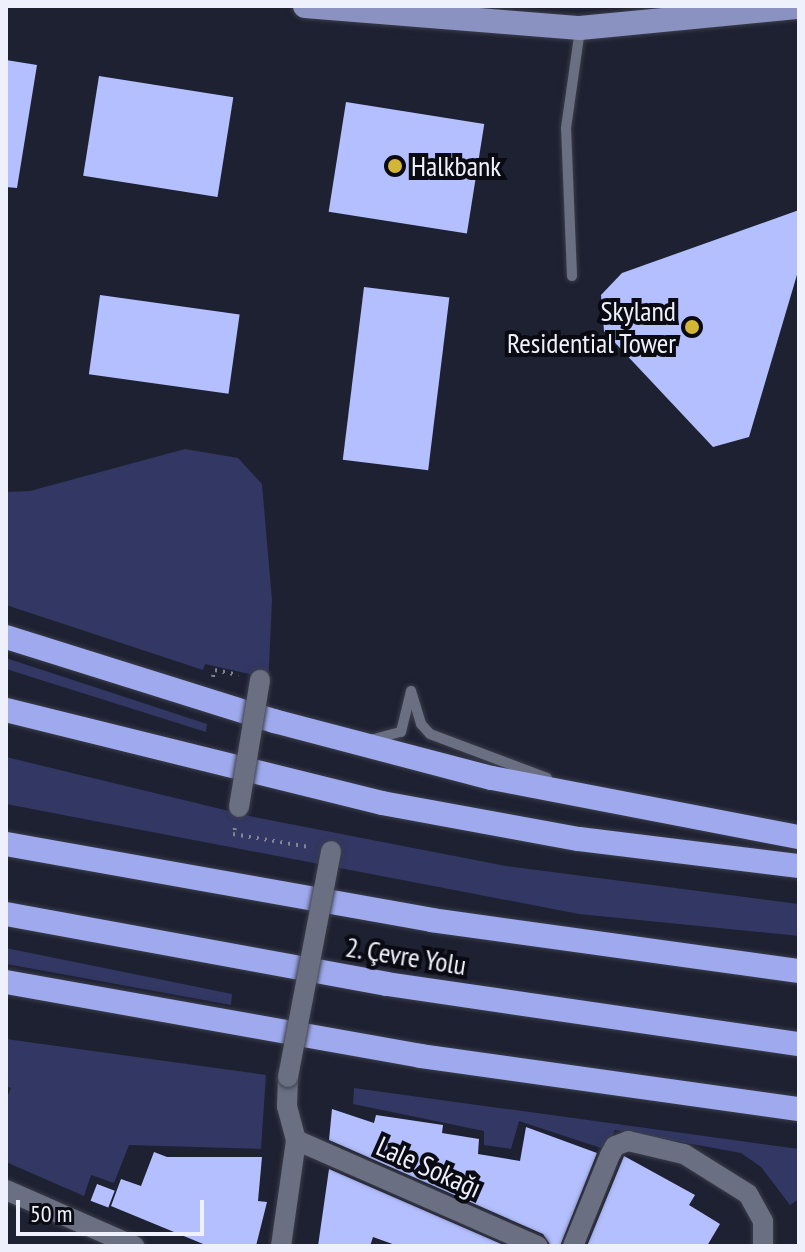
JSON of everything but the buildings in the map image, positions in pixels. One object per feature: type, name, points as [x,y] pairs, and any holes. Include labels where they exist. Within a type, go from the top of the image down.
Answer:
[{"type":"highway","points":[[6,637],[354,742],[505,782],[671,816],[799,837]]},
{"type":"highway","points":[[6,703],[68,724]]},
{"type":"highway","points":[[6,710],[270,777],[471,821],[799,866]]},
{"type":"highway","name":"2. Çevre Yolu","points":[[6,844],[431,920],[799,971]]},
{"type":"highway","name":"2. Çevre Yolu","points":[[6,914],[387,984],[799,1044]]},
{"type":"highway","points":[[6,982],[421,1056],[799,1109]]},
{"type":"main road","points":[[305,6],[580,28],[799,7]]},
{"type":"main road","points":[[548,6],[557,18],[580,28]]},
{"type":"street","points":[[239,807],[260,680]]},
{"type":"street","points":[[281,1246],[296,1140],[287,1106],[288,1077],[331,851]]},
{"type":"street","name":"Lale Sokağı","points":[[296,1140],[538,1246]]},
{"type":"street","points":[[573,1246],[610,1155],[628,1141],[684,1154],[748,1194],[763,1221],[763,1246]]},
{"type":"street","points":[[6,1190],[134,1246]]},
{"type":"lane","points":[[572,276],[566,128],[580,28]]},
{"type":"lane","points":[[354,742],[401,732],[411,691],[421,724],[453,746],[671,816]]},
{"type":"path","points":[[239,807],[233,834],[331,851]]},
{"type":"shaded area","points":[[185,449],[238,458],[262,484],[272,600],[268,688],[263,677],[205,664],[203,670],[6,605],[6,492],[30,491]]},
{"type":"shaded area","points":[[6,658],[207,724],[206,732],[6,669]]},
{"type":"shaded area","points":[[6,757],[254,817],[506,866],[799,904],[799,936],[579,914],[6,804]]},
{"type":"shaded area","points":[[6,948],[232,994],[231,1005],[6,964]]},
{"type":"shaded area","points":[[6,1039],[266,1075],[261,1149],[129,1145],[114,1183],[91,1175],[84,1196],[6,1162],[6,1100],[11,1088],[6,1086]]},
{"type":"shaded area","points":[[354,1088],[799,1149],[799,1199],[790,1205],[761,1167],[741,1153],[615,1130],[607,1150],[519,1121],[511,1149],[484,1145],[484,1131],[353,1104]]},
{"type":"place","name":"Halkbank","points":[[395,166]]},
{"type":"place","name":"Skyland Residential Tower","points":[[692,327]]}]
